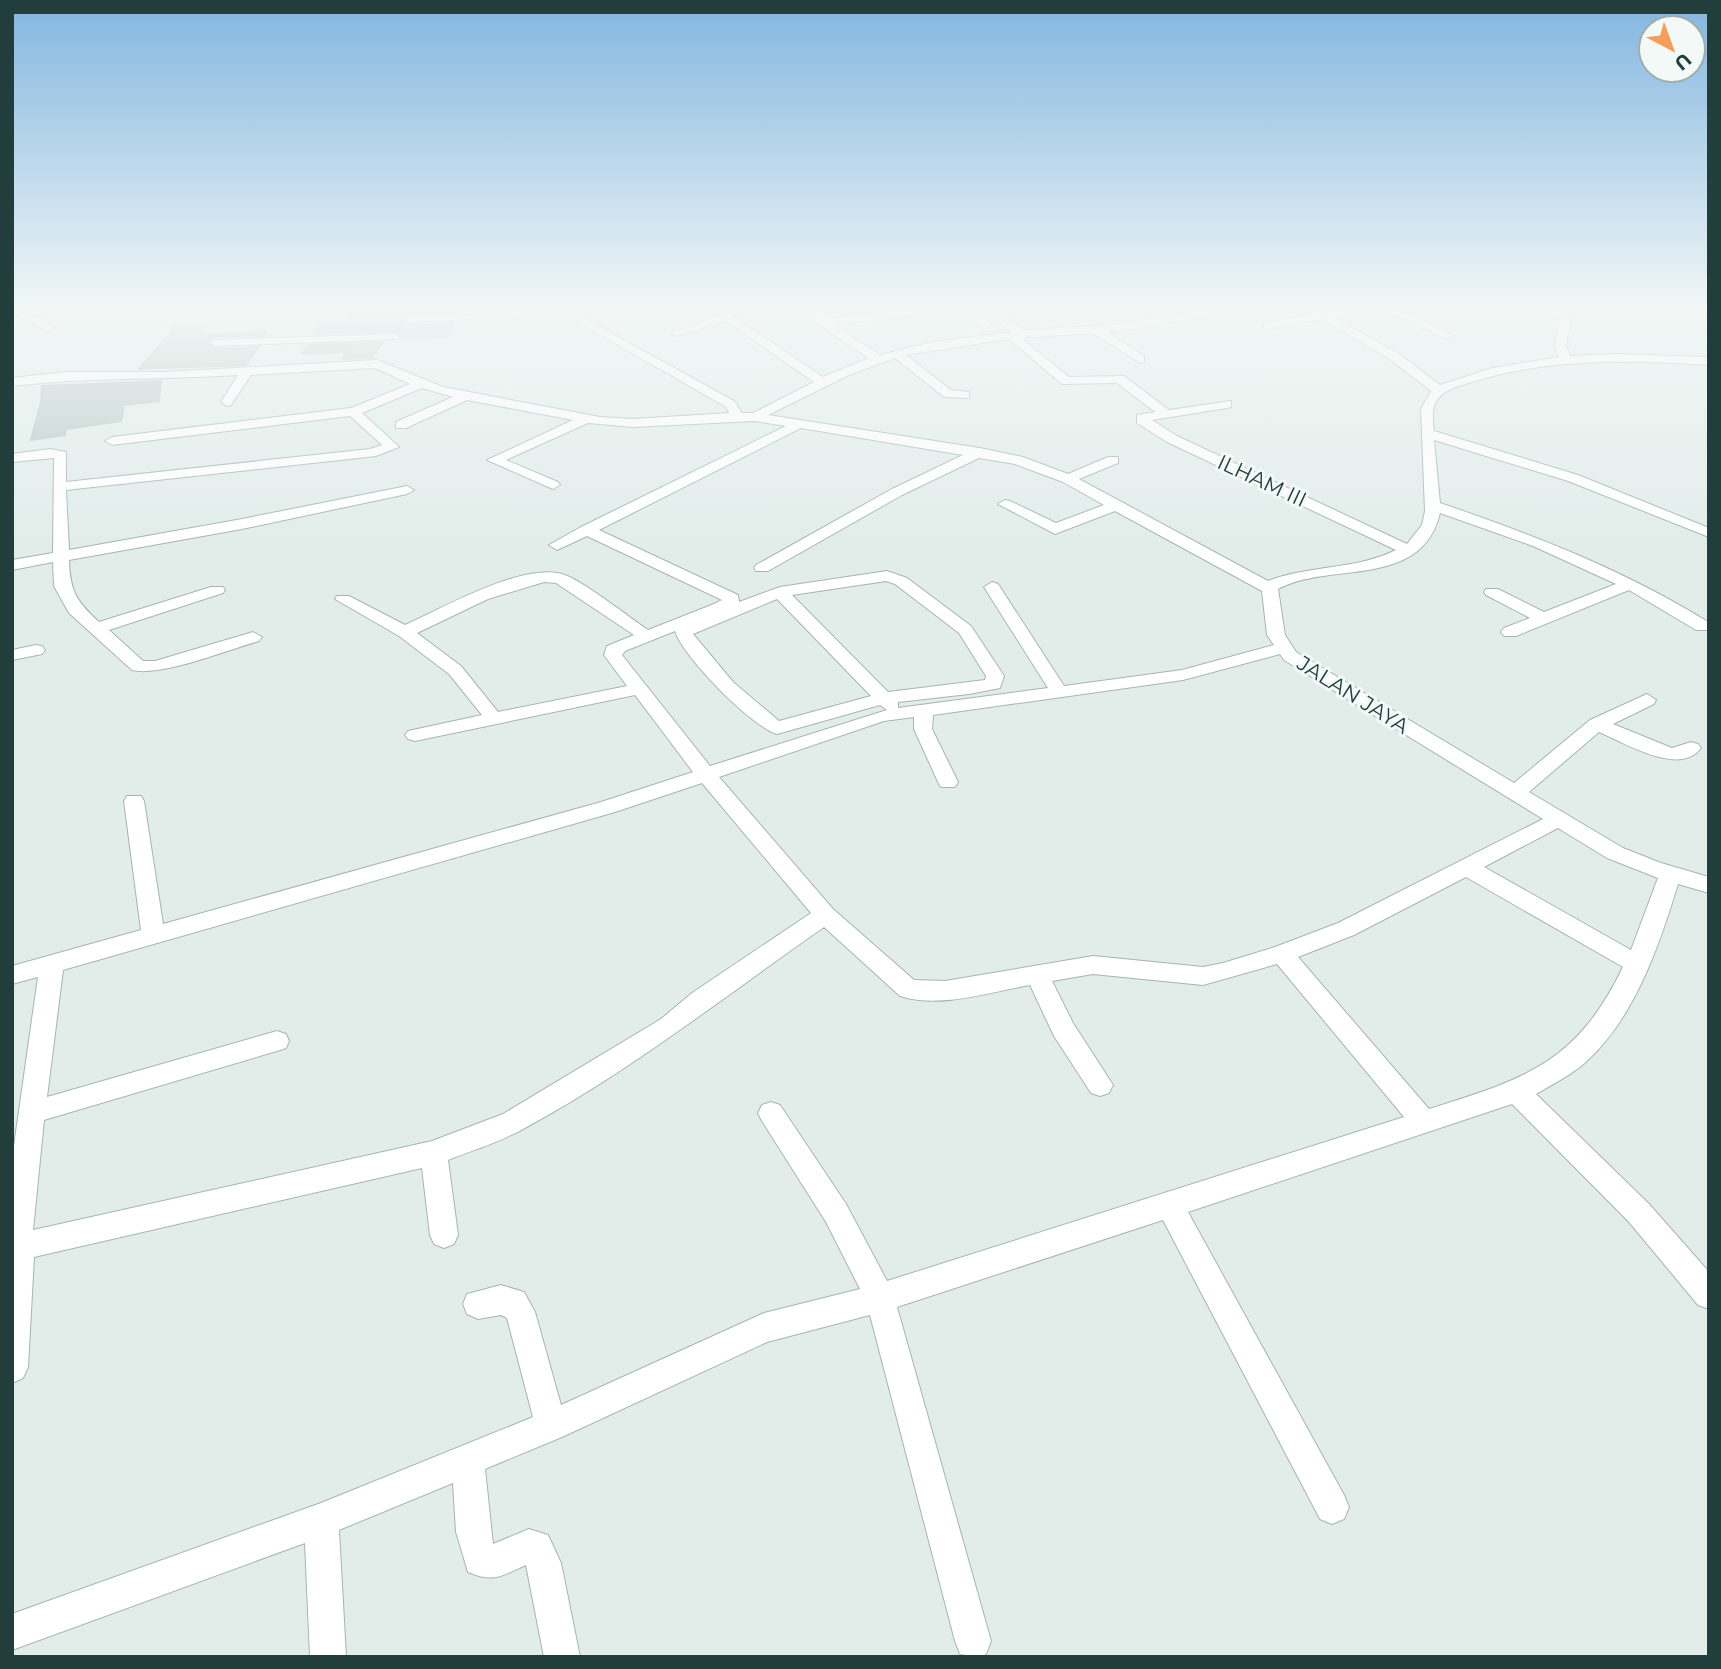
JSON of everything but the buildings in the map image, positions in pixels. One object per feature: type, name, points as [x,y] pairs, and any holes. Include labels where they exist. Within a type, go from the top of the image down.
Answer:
[{"type":"street","points":[[227,402],[237,387]]},
{"type":"street","points":[[112,442],[353,412],[415,387]]},
{"type":"street","points":[[434,387],[614,423],[755,417],[1018,460],[1068,479],[1270,589],[1272,585],[1286,579],[1373,565],[1408,550],[1427,531],[1434,506],[1426,407],[1438,390],[1447,387]]},
{"type":"street","points":[[700,387],[730,404],[735,409],[736,416]]},
{"type":"street","points":[[755,417],[815,387]]},
{"type":"street","points":[[939,387],[948,394],[965,395]]},
{"type":"street","points":[[1130,387],[1165,413],[1227,404]]},
{"type":"street","points":[[1434,387],[1438,390]]},
{"type":"street","points":[[401,425],[469,395]]},
{"type":"street","points":[[59,487],[371,453],[393,447],[353,412]]},
{"type":"street","name":"ILHAM III","points":[[1165,413],[1142,420],[1172,439],[1408,550]]},
{"type":"street","points":[[553,485],[494,460],[588,418]]},
{"type":"street","points":[[557,545],[802,423]]},
{"type":"street","points":[[1428,434],[1573,478],[1709,533]]},
{"type":"street","points":[[762,568],[897,492],[980,452]]},
{"type":"street","points":[[12,458],[50,453],[61,455],[59,487],[62,586],[75,609],[138,666],[148,668],[253,637]]},
{"type":"street","points":[[1068,479],[1113,460]]},
{"type":"street","points":[[12,565],[60,559],[407,489]]},
{"type":"street","points":[[1005,504],[1055,529],[1117,505]]},
{"type":"street","points":[[1434,506],[1567,553],[1630,584],[1702,626]]},
{"type":"street","points":[[586,530],[732,598],[733,601],[720,608],[613,650],[616,661],[705,774],[825,915],[908,989],[932,992],[1093,965],[1203,976],[1282,954],[1346,929],[1559,819]]},
{"type":"street","points":[[405,632],[518,583],[545,576],[560,578],[646,636]]},
{"type":"street","points":[[877,577],[895,578],[947,614],[965,630],[996,680],[989,686],[883,698],[777,728],[762,720],[695,651],[684,631],[780,592],[877,577]]},
{"type":"street","points":[[1510,632],[1630,584]]},
{"type":"street","points":[[992,587],[1060,693]]},
{"type":"street","name":"JALAN JAYA","points":[[1270,589],[1276,635],[1290,656],[1615,853],[1670,874],[1709,885]]},
{"type":"street","points":[[95,629],[217,590]]},
{"type":"street","points":[[780,592],[901,714]]},
{"type":"street","points":[[1492,592],[1542,618]]},
{"type":"street","points":[[343,599],[405,632],[455,670],[495,720]]},
{"type":"street","points":[[12,975],[608,807],[881,716],[1183,675],[1284,648]]},
{"type":"street","points":[[12,655],[36,650]]},
{"type":"street","points":[[415,735],[638,689]]},
{"type":"street","points":[[1515,793],[1597,724],[1647,700]]},
{"type":"street","points":[[924,711],[923,729],[948,782]]},
{"type":"street","points":[[1597,724],[1669,754],[1682,754],[1691,748]]},
{"type":"street","points":[[134,801],[153,934]]},
{"type":"street","points":[[1466,867],[1637,964]]},
{"type":"street","points":[[12,1632],[321,1520],[551,1426],[764,1328],[880,1298],[1517,1092],[1582,1051],[1606,1020],[1637,964],[1660,909],[1670,874]]},
{"type":"street","points":[[17,1230],[434,1153],[512,1122],[670,1026],[701,1000],[825,915]]},
{"type":"street","points":[[1282,954],[1425,1123]]},
{"type":"street","points":[[12,1367],[17,1230],[52,962]]},
{"type":"street","points":[[1037,974],[1063,1029],[1100,1086]]},
{"type":"street","points":[[33,1112],[277,1041]]},
{"type":"street","points":[[1517,1092],[1639,1213],[1707,1291]]},
{"type":"street","points":[[771,1113],[836,1213],[880,1298],[973,1641]]},
{"type":"street","points":[[434,1153],[444,1235]]},
{"type":"street","points":[[1170,1206],[1332,1507]]},
{"type":"street","points":[[478,1304],[501,1300],[513,1303],[520,1312],[551,1426]]},
{"type":"street","points":[[468,1459],[473,1532],[480,1560],[492,1562],[526,1545],[536,1547],[543,1563],[562,1657]]},
{"type":"street","points":[[321,1520],[328,1657]]}]
